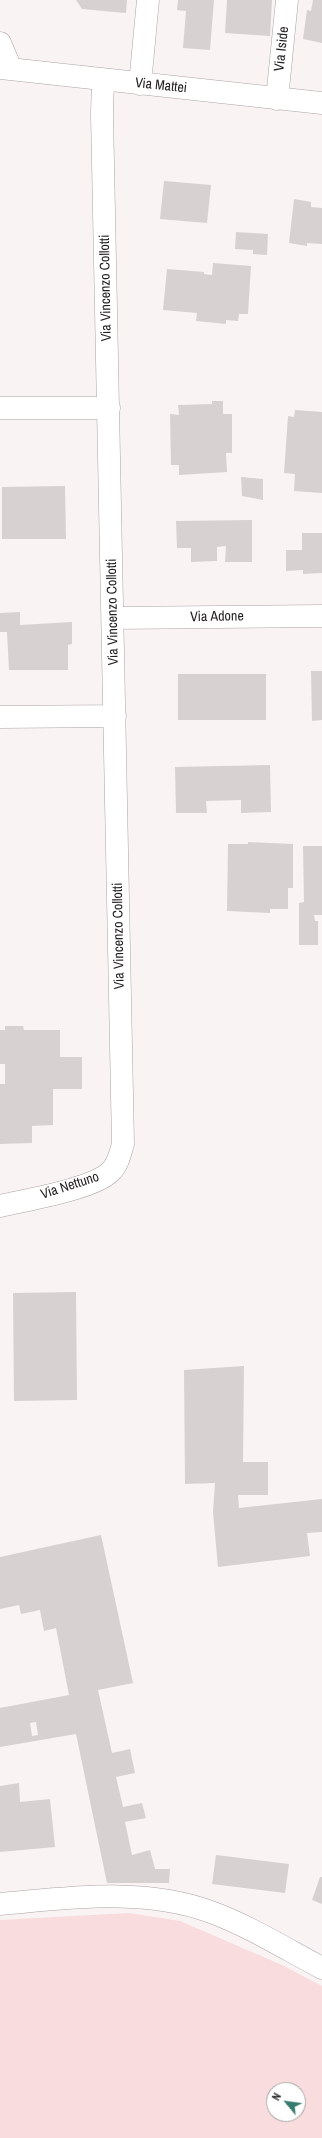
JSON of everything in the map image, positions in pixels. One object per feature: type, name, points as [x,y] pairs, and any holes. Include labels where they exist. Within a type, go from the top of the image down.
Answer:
[{"type":"street","points":[[140,84],[148,0]]},
{"type":"street","name":"Via Iside","points":[[277,99],[287,0]]},
{"type":"street","points":[[0,42],[5,68]]},
{"type":"street","name":"Via Mattei","points":[[5,68],[322,103]]},
{"type":"street","name":"Via Vincenzo Collotti","points":[[103,80],[102,114],[123,1144]]},
{"type":"street","points":[[0,408],[109,408]]},
{"type":"street","name":"Via Adone","points":[[113,618],[322,616]]},
{"type":"street","points":[[0,717],[115,716]]},
{"type":"street","name":"Via Nettuno","points":[[0,1206],[78,1187],[98,1179],[110,1172],[118,1160],[123,1144]]},
{"type":"street","points":[[0,1904],[132,1896],[171,1901],[211,1912],[258,1934],[322,1968]]},
{"type":"shaded area","points":[[129,1913],[180,1921],[282,1965],[322,1986],[322,2138],[0,2138],[0,1920]]},
{"type":"building","points":[[76,0],[127,0],[126,13],[82,9]]},
{"type":"building","points":[[178,0],[214,0],[210,50],[183,48],[186,11],[177,10]]},
{"type":"building","points":[[227,0],[272,0],[270,36],[225,33]]},
{"type":"building","points":[[313,0],[322,0],[322,43],[303,39],[307,10],[311,11]]},
{"type":"building","points":[[164,181],[211,185],[207,223],[160,219]]},
{"type":"building","points":[[294,199],[311,202],[311,207],[322,208],[322,244],[307,243],[307,246],[289,243]]},
{"type":"building","points":[[236,232],[268,234],[267,255],[253,254],[253,250],[235,249]]},
{"type":"building","points":[[213,263],[251,266],[248,314],[239,314],[238,321],[226,320],[226,324],[196,321],[197,313],[163,310],[167,269],[204,272],[204,274],[212,275]]},
{"type":"building","points":[[212,401],[223,401],[223,414],[232,414],[232,453],[226,453],[227,472],[179,475],[179,465],[171,465],[170,414],[179,415],[178,405],[212,404]]},
{"type":"building","points":[[295,410],[322,412],[322,493],[294,491],[295,474],[284,473],[288,416],[294,417]]},
{"type":"building","points":[[241,477],[263,479],[263,500],[242,496]]},
{"type":"building","points":[[65,486],[66,539],[2,539],[2,487]]},
{"type":"building","points":[[252,520],[252,562],[225,562],[226,546],[217,547],[217,561],[191,562],[191,548],[177,548],[176,521]]},
{"type":"building","points":[[302,533],[322,533],[322,573],[303,574],[303,570],[286,571],[286,550],[302,550]]},
{"type":"building","points":[[20,612],[20,625],[72,622],[72,644],[68,645],[68,670],[9,670],[7,632],[0,632],[0,613]]},
{"type":"building","points":[[311,671],[322,671],[322,720],[312,721]]},
{"type":"building","points":[[178,674],[266,674],[266,720],[178,720]]},
{"type":"building","points":[[270,765],[271,812],[241,813],[241,800],[206,801],[207,813],[176,813],[175,767]]},
{"type":"building","points":[[248,842],[293,844],[293,888],[288,888],[288,909],[270,909],[270,913],[227,911],[228,844],[248,844]]},
{"type":"building","points":[[303,846],[322,846],[322,915],[314,915],[315,921],[318,921],[318,945],[299,945],[299,903],[304,902]]},
{"type":"building","points":[[5,1026],[23,1026],[24,1030],[60,1030],[60,1057],[82,1057],[82,1089],[53,1089],[53,1125],[32,1126],[32,1143],[0,1144],[0,1084],[5,1084],[5,1064],[0,1064],[0,1030],[5,1030]]},
{"type":"building","points":[[76,1292],[77,1400],[14,1401],[13,1293]]},
{"type":"building","points":[[244,1366],[243,1462],[268,1462],[268,1495],[238,1495],[239,1508],[322,1499],[322,1532],[307,1533],[310,1556],[218,1567],[213,1512],[215,1483],[185,1484],[184,1370]]},
{"type":"building","points":[[101,1535],[133,1683],[98,1690],[112,1753],[130,1749],[135,1773],[116,1777],[123,1807],[142,1803],[146,1818],[125,1822],[132,1855],[150,1850],[155,1869],[170,1869],[169,1883],[107,1883],[76,1734],[0,1747],[0,1708],[69,1695],[56,1628],[44,1631],[40,1610],[21,1614],[19,1605],[0,1609],[0,1557]],"holes":[[[36,1722],[38,1735],[32,1736],[30,1723]]]},
{"type":"building","points":[[19,1783],[20,1802],[50,1799],[55,1847],[0,1852],[0,1786]]},
{"type":"building","points":[[216,1855],[289,1864],[285,1893],[212,1884]]},
{"type":"building","points":[[320,1877],[322,1877],[322,1904],[312,1900]]}]
